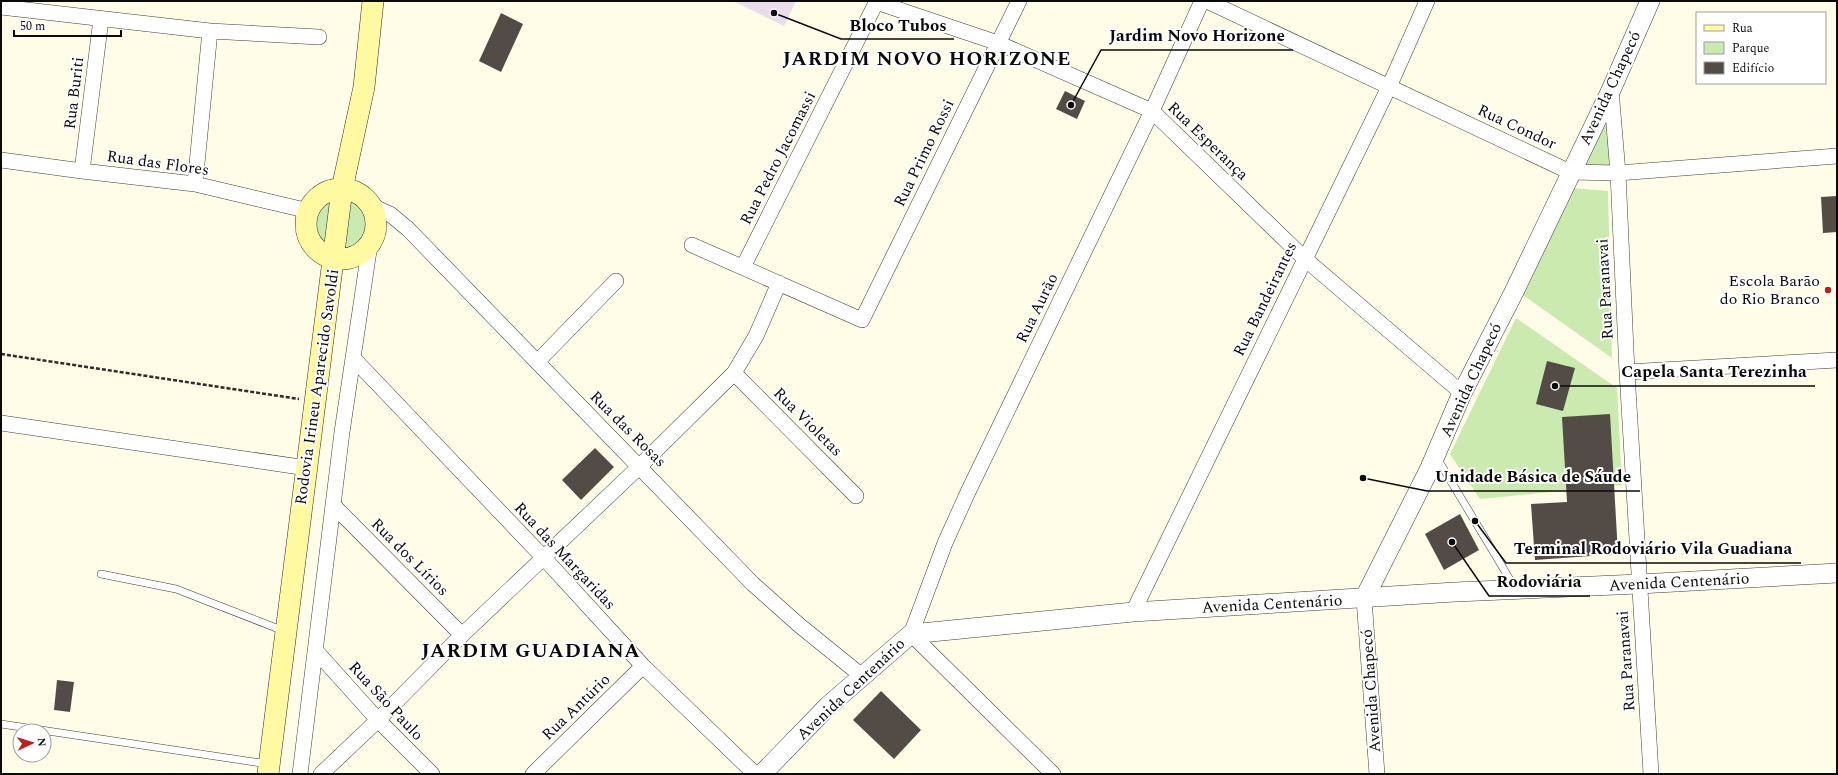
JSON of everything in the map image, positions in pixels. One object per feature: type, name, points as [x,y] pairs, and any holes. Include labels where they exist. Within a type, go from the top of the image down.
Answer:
[{"type":"main road","name":"Rodovia Irineu Aparecido Savoldi","points":[[269,769],[342,189],[364,87],[373,1]]},
{"type":"main road","points":[[342,189],[358,194],[370,204],[375,214],[375,234],[370,244],[364,251],[345,259],[334,258],[323,254],[314,246],[308,235],[306,223],[309,211],[314,202],[322,194],[332,190],[342,189]]},
{"type":"street","name":"Rua Primo Rossi","points":[[779,283],[862,320],[1019,1]]},
{"type":"street","name":"Rua Aurão","points":[[911,634],[945,543],[968,492],[1152,111],[1202,1]]},
{"type":"street","name":"Rua Condor","points":[[1207,1],[1570,172],[1618,173],[1837,156]]},
{"type":"street","name":"Rua Bandeirantes","points":[[1133,612],[1389,87],[1427,1]]},
{"type":"street","name":"Avenida Chapecó","points":[[1377,774],[1364,598],[1436,455],[1462,393],[1512,296],[1570,172],[1611,90],[1650,1]]},
{"type":"street","name":"Rua Esperança","points":[[876,2],[998,43],[1152,111],[1305,259],[1462,393]]},
{"type":"street","name":"Rua Pedro Jacomassi","points":[[743,267],[876,2]]},
{"type":"street","points":[[1,7],[210,31],[319,37]]},
{"type":"street","name":"Rua Buriti","points":[[82,171],[101,19]]},
{"type":"street","points":[[195,184],[210,31]]},
{"type":"street","name":"Rua Paranavai","points":[[1611,90],[1618,173],[1627,372],[1651,774]]},
{"type":"street","name":"Rua das Flores","points":[[1,160],[195,184],[309,211]]},
{"type":"street","name":"Rua das Rosas","points":[[370,204],[390,214],[408,229],[640,466],[753,584],[799,625],[862,676]]},
{"type":"street","points":[[300,774],[333,505],[370,244]]},
{"type":"street","points":[[321,774],[378,720],[462,635],[640,466],[734,373],[756,336],[779,283],[692,245]]},
{"type":"street","points":[[537,362],[616,281]]},
{"type":"street","name":"Rua das Margaridas","points":[[353,358],[544,558],[643,666],[755,774]]},
{"type":"street","points":[[1627,372],[1837,360]]},
{"type":"street","name":"Rua Violetas","points":[[734,373],[856,496]]},
{"type":"street","points":[[1,423],[307,468]]},
{"type":"street","name":"Rua dos Lírios","points":[[333,505],[462,635]]},
{"type":"street","name":"Avenida Centenário","points":[[762,774],[828,706],[911,634],[1133,612],[1837,572]]},
{"type":"street","points":[[911,634],[1053,774]]},
{"type":"street","name":"Rua São Paulo","points":[[316,651],[378,720],[432,774]]},
{"type":"street","name":"Rua Antúrio","points":[[533,774],[643,666]]},
{"type":"lane","points":[[1436,455],[1516,590]]},
{"type":"lane","points":[[101,574],[176,589],[286,632]]},
{"type":"lane","points":[[1,724],[269,769]]},
{"type":"path","points":[[1,354],[315,401]]},
{"type":"shaded area","points":[[733,1],[796,1],[784,26]]},
{"type":"green space","points":[[1605,118],[1613,172],[1582,170]]},
{"type":"green space","points":[[1572,188],[1608,191],[1612,358],[1523,295]]},
{"type":"green space","points":[[350,192],[362,198],[368,204],[371,212],[371,227],[368,239],[360,249],[342,256]]},
{"type":"green space","points":[[333,194],[327,252],[319,246],[313,238],[311,230],[314,214],[325,199]]},
{"type":"green space","points":[[1516,318],[1617,388],[1622,485],[1480,499],[1450,454]]},
{"type":"building","points":[[501,13],[523,24],[501,72],[479,61]]},
{"type":"building","name":"JARDIM NOVO HORIZONE","points":[[1065,91],[1085,101],[1077,119],[1056,109]]},
{"type":"building","points":[[1837,196],[1837,232],[1823,233],[1821,197]]},
{"type":"building","points":[[1547,361],[1575,368],[1563,411],[1536,404]]},
{"type":"building","points":[[1610,414],[1618,554],[1535,560],[1531,504],[1567,502],[1562,417]]},
{"type":"building","points":[[595,448],[614,467],[581,500],[562,480]]},
{"type":"building","points":[[1460,514],[1479,550],[1444,570],[1425,534]]},
{"type":"building","points":[[57,680],[74,682],[70,712],[54,710]]},
{"type":"building","points":[[881,691],[921,730],[894,759],[853,720]]},
{"type":"place","name":"Bloco Tubos","points":[[774,13]]},
{"type":"place","name":"Jardim Novo Horizone","points":[[1071,105]]},
{"type":"place","name":"Escola Barão do Rio Branco","points":[[1828,290]]},
{"type":"place","name":"Capela Santa Terezinha","points":[[1555,386]]},
{"type":"place","name":"Unidade Básica de Sáude","points":[[1363,478]]},
{"type":"place","name":"Terminal Rodoviário Vila Guadiana","points":[[1475,521]]},
{"type":"place","name":"Rodoviária","points":[[1452,542]]},
{"type":"district","name":"JARDIM NOVO HORIZONE","points":[[927,59]]},
{"type":"district","name":"JARDIM GUADIANA","points":[[531,651]]}]
